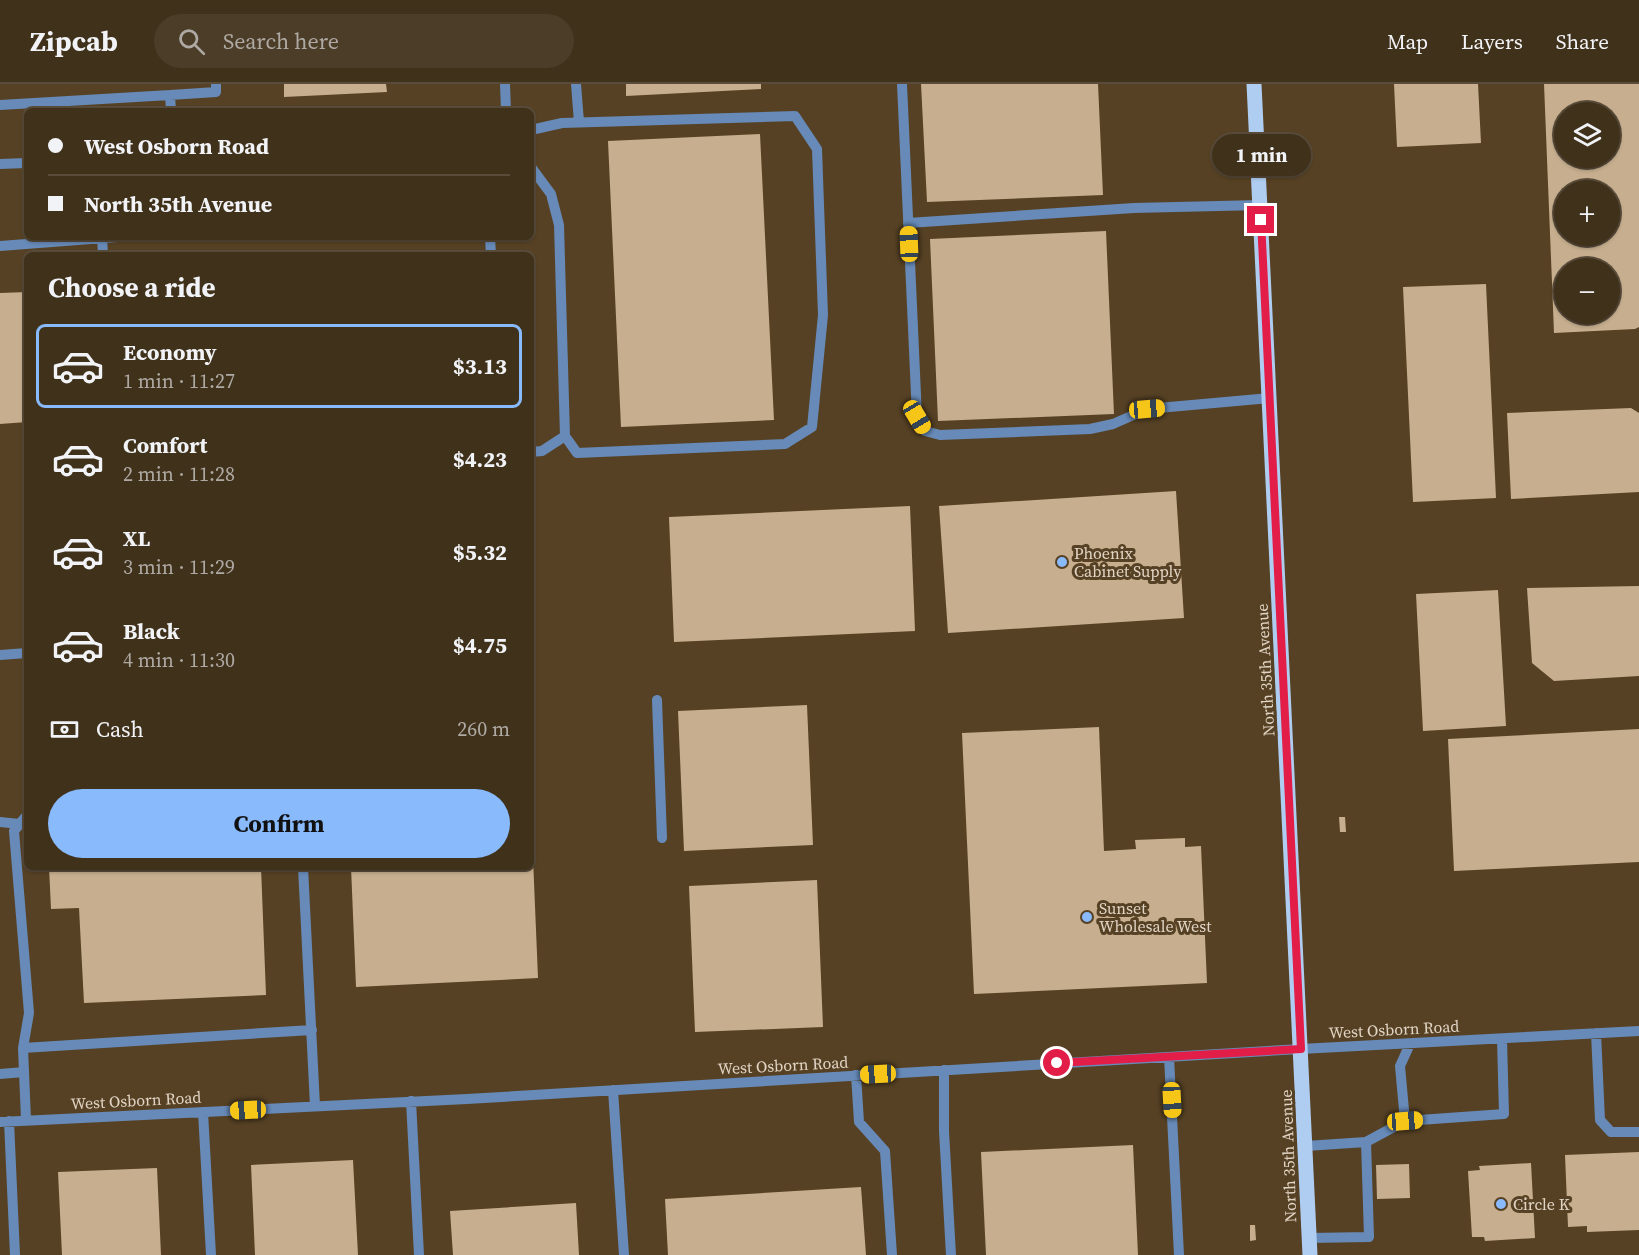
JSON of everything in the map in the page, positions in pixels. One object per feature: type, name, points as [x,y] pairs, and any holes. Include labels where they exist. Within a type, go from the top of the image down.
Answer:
[{"type":"main road","name":"North 35th Avenue","points":[[1254,84],[1310,1255]]},
{"type":"street","points":[[0,105],[216,92],[216,84]]},
{"type":"street","points":[[505,84],[506,108]]},
{"type":"street","points":[[576,84],[579,122]]},
{"type":"street","points":[[902,84],[917,417],[925,431],[940,435],[1090,429],[1113,424],[1147,409],[1270,398]]},
{"type":"street","points":[[170,95],[171,108]]},
{"type":"street","points":[[534,129],[579,122],[795,116],[817,149],[823,315],[812,427],[785,444],[578,453],[565,436],[559,225],[551,194],[534,171]]},
{"type":"street","points":[[0,164],[24,163]]},
{"type":"street","points":[[908,222],[1134,208],[1260,205]]},
{"type":"street","points":[[0,246],[68,240]]},
{"type":"street","points":[[534,452],[542,451],[565,436]]},
{"type":"street","points":[[0,655],[24,653]]},
{"type":"street","points":[[657,700],[662,838]]},
{"type":"street","points":[[24,818],[14,831],[29,1013],[23,1048],[26,1120]]},
{"type":"street","points":[[0,822],[19,824]]},
{"type":"street","points":[[303,870],[315,1106]]},
{"type":"street","points":[[23,1048],[312,1030]]},
{"type":"street","name":"West Osborn Road","points":[[5,1121],[613,1090],[1639,1031]]},
{"type":"street","points":[[1596,1033],[1600,1120],[1611,1132],[1639,1132]]},
{"type":"street","points":[[1305,1146],[1366,1142],[1405,1121],[1504,1114],[1502,1039]]},
{"type":"street","points":[[1405,1121],[1400,1066],[1410,1044]]},
{"type":"street","points":[[1169,1057],[1179,1255]]},
{"type":"street","points":[[944,1070],[944,1131],[951,1255]]},
{"type":"street","points":[[0,1074],[24,1072]]},
{"type":"street","points":[[856,1075],[859,1122],[885,1151],[892,1255]]},
{"type":"street","points":[[613,1090],[624,1255]]},
{"type":"street","points":[[411,1101],[419,1255]]},
{"type":"street","points":[[203,1112],[211,1255]]},
{"type":"street","points":[[5,1121],[12,1189],[15,1255]]},
{"type":"street","points":[[1309,1238],[1369,1237],[1366,1142]]},
{"type":"street","points":[[0,1189],[12,1189]]},
{"type":"building","points":[[284,84],[386,84],[387,92],[284,97]]},
{"type":"building","points":[[626,84],[761,84],[761,89],[626,96]]},
{"type":"building","points":[[921,84],[1098,84],[1103,195],[927,202]]},
{"type":"building","points":[[1394,84],[1478,84],[1481,143],[1397,147]]},
{"type":"building","points":[[1544,84],[1639,84],[1639,327],[1554,333]]},
{"type":"building","points":[[760,134],[774,420],[621,427],[608,141]]},
{"type":"building","points":[[1106,231],[1114,414],[938,421],[930,239]]},
{"type":"building","points":[[1486,284],[1496,498],[1413,502],[1403,287]]},
{"type":"building","points":[[24,292],[24,422],[0,424],[0,293]]},
{"type":"building","points":[[1631,408],[1639,413],[1639,492],[1511,499],[1507,413]]},
{"type":"building","name":"Phoenix Cabinet Supply","points":[[1176,491],[1184,618],[948,633],[939,506]]},
{"type":"building","points":[[910,506],[915,631],[674,642],[669,517]]},
{"type":"building","points":[[1639,586],[1639,676],[1554,681],[1532,663],[1527,588]]},
{"type":"building","points":[[1498,590],[1506,726],[1423,731],[1416,594]]},
{"type":"building","points":[[807,705],[813,845],[684,851],[678,711]]},
{"type":"building","name":"Sunset Wholesale West","points":[[1099,727],[1104,851],[1136,849],[1135,840],[1185,838],[1185,847],[1201,846],[1207,983],[974,994],[962,733]]},
{"type":"building","points":[[1639,729],[1639,862],[1454,871],[1448,739]]},
{"type":"building","points":[[1339,817],[1345,817],[1346,832],[1340,832]]},
{"type":"building","points":[[49,870],[261,870],[266,995],[84,1003],[79,908],[51,909]]},
{"type":"building","points":[[351,870],[534,870],[538,978],[356,987]]},
{"type":"building","points":[[817,880],[823,1027],[695,1032],[689,886]]},
{"type":"building","points":[[1133,1145],[1138,1255],[986,1255],[981,1152]]},
{"type":"building","points":[[1639,1152],[1639,1230],[1587,1232],[1587,1226],[1568,1227],[1565,1155]]},
{"type":"building","points":[[353,1160],[358,1255],[255,1255],[251,1165]]},
{"type":"building","name":"Circle K","points":[[1531,1163],[1535,1238],[1485,1241],[1484,1237],[1472,1237],[1468,1171],[1480,1170],[1479,1166]]},
{"type":"building","points":[[1409,1164],[1410,1198],[1377,1199],[1376,1165]]},
{"type":"building","points":[[157,1168],[161,1255],[62,1255],[58,1172]]},
{"type":"building","points":[[861,1187],[866,1255],[668,1255],[665,1199]]},
{"type":"building","points":[[576,1203],[579,1255],[453,1255],[450,1211]]},
{"type":"building","points":[[1250,1225],[1255,1225],[1256,1240],[1250,1241]]},
{"type":"place","name":"Phoenix Cabinet Supply","points":[[1062,562]]},
{"type":"place","name":"Sunset Wholesale West","points":[[1087,917]]},
{"type":"place","name":"Circle K","points":[[1501,1204]]},
{"type":"route","points":[[1057,1063],[1301,1049],[1261,220]]}]
